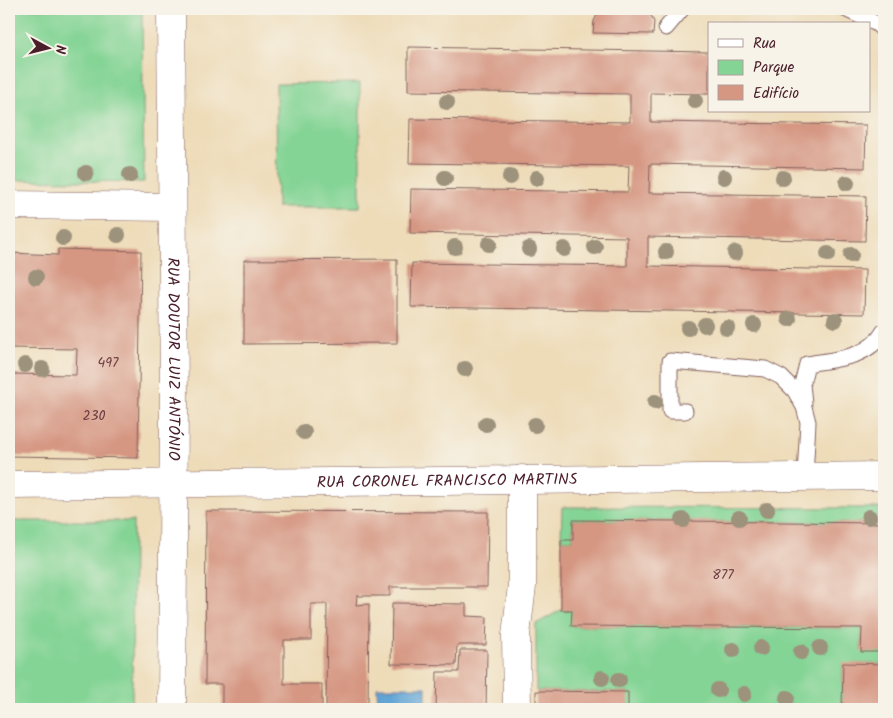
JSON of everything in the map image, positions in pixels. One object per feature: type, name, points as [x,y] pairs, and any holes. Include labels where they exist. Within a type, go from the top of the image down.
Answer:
[{"type":"street","name":"RUA DOUTOR LUIZ ANTÓNIO","points":[[171,9],[172,709]]},
{"type":"street","points":[[9,205],[172,207]]},
{"type":"street","name":"RUA CORONEL FRANCISCO MARTINS","points":[[9,485],[884,476]]},
{"type":"street","points":[[517,709],[516,635],[522,586],[522,479]]},
{"type":"lane","points":[[666,28],[682,9]]},
{"type":"lane","points":[[846,9],[877,24],[884,31]]},
{"type":"lane","points":[[805,477],[808,422],[804,407],[802,384],[807,364],[852,357],[867,350],[884,331]]},
{"type":"lane","points":[[685,411],[670,410],[670,362],[765,369],[781,377],[804,407]]},
{"type":"green space","points":[[9,9],[142,9],[144,182],[9,180]]},
{"type":"green space","points":[[360,83],[360,207],[277,207],[276,84]]},
{"type":"green space","points":[[562,507],[884,508],[884,523],[573,520],[573,540],[561,540]]},
{"type":"green space","points":[[11,521],[133,521],[132,709],[9,709]]},
{"type":"green space","points":[[561,610],[572,610],[572,626],[862,628],[861,651],[884,652],[884,664],[843,664],[842,709],[628,709],[628,692],[536,691],[536,624]]},
{"type":"water","points":[[9,521],[11,521],[10,645],[9,645]]},
{"type":"water","points":[[377,687],[426,687],[426,709],[378,709]]},
{"type":"building","points":[[600,9],[648,9],[654,22],[653,34],[593,33],[594,21]]},
{"type":"building","points":[[408,47],[708,52],[708,94],[651,93],[651,122],[866,125],[865,168],[650,164],[649,193],[866,196],[865,241],[648,237],[648,266],[865,270],[864,314],[411,307],[412,263],[627,266],[627,237],[410,233],[411,189],[628,192],[629,166],[409,163],[410,119],[630,122],[630,94],[408,91]]},
{"type":"building","points":[[58,249],[141,251],[138,458],[9,456],[9,374],[76,375],[77,349],[9,348],[9,253],[58,255]]},
{"type":"building","points":[[397,259],[397,343],[244,344],[244,260]]},
{"type":"building","points":[[206,511],[488,512],[487,587],[390,587],[390,596],[357,596],[356,605],[369,604],[368,709],[326,709],[327,604],[311,604],[311,640],[284,640],[284,684],[322,684],[322,709],[222,709],[222,684],[205,684]]},
{"type":"building","points":[[573,520],[884,523],[884,652],[861,652],[862,628],[571,626],[572,610],[561,610],[561,540],[573,540]]},
{"type":"building","points":[[392,603],[466,604],[466,616],[487,617],[486,645],[457,645],[456,665],[391,664]]},
{"type":"building","points":[[460,650],[487,650],[486,709],[436,709],[437,672],[459,672]]},
{"type":"building","points":[[843,663],[884,664],[884,709],[842,709]]},
{"type":"building","points":[[536,691],[628,692],[628,709],[536,709]]}]
